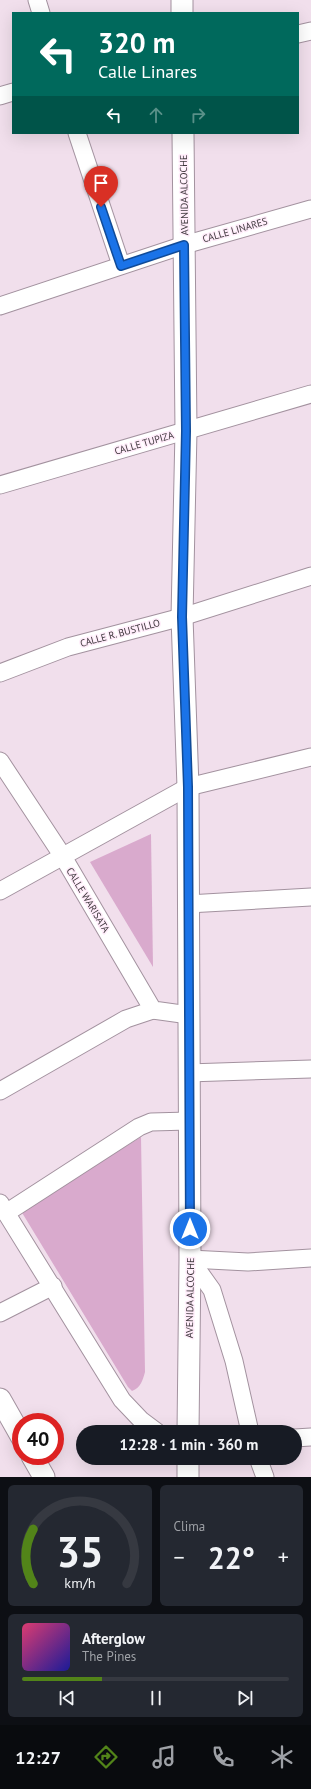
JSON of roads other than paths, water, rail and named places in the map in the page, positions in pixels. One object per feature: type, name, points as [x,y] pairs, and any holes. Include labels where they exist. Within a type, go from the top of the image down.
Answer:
[{"type":"street","points":[[37,0],[41,12]]},
{"type":"street","points":[[182,0],[182,12]]},
{"type":"street","points":[[299,34],[311,31]]},
{"type":"street","points":[[0,96],[12,92]]},
{"type":"street","points":[[77,134],[121,266]]},
{"type":"street","name":"AVENIDA ALCOCHE","points":[[183,134],[186,431],[182,617],[188,787],[188,1073],[190,1259],[188,1425]]},
{"type":"street","name":"CALLE LINARES","points":[[0,306],[184,245],[311,210]]},
{"type":"street","name":"CALLE TUPIZA","points":[[0,485],[311,394]]},
{"type":"street","name":"CALLE R. BUSTILLO","points":[[0,672],[68,647],[182,617],[311,576]]},
{"type":"street","points":[[0,891],[188,787],[311,757]]},
{"type":"street","name":"CALLE WARISATA","points":[[0,761],[62,856],[153,1010]]},
{"type":"street","points":[[188,904],[311,897]]},
{"type":"street","points":[[0,1091],[126,1019],[153,1010],[189,1015]]},
{"type":"street","points":[[188,1073],[311,1069]]},
{"type":"street","points":[[148,1425],[122,1400],[53,1286],[3,1208],[139,1127],[151,1122],[189,1121]]},
{"type":"street","points":[[190,1259],[248,1262],[311,1258]]},
{"type":"street","points":[[190,1259],[212,1290],[234,1361],[248,1425]]},
{"type":"street","points":[[0,1313],[53,1286]]},
{"type":"street","points":[[0,1399],[12,1420]]},
{"type":"street","points":[[37,1465],[44,1477]]},
{"type":"street","points":[[188,1465],[188,1477]]},
{"type":"street","points":[[261,1465],[265,1477]]}]
